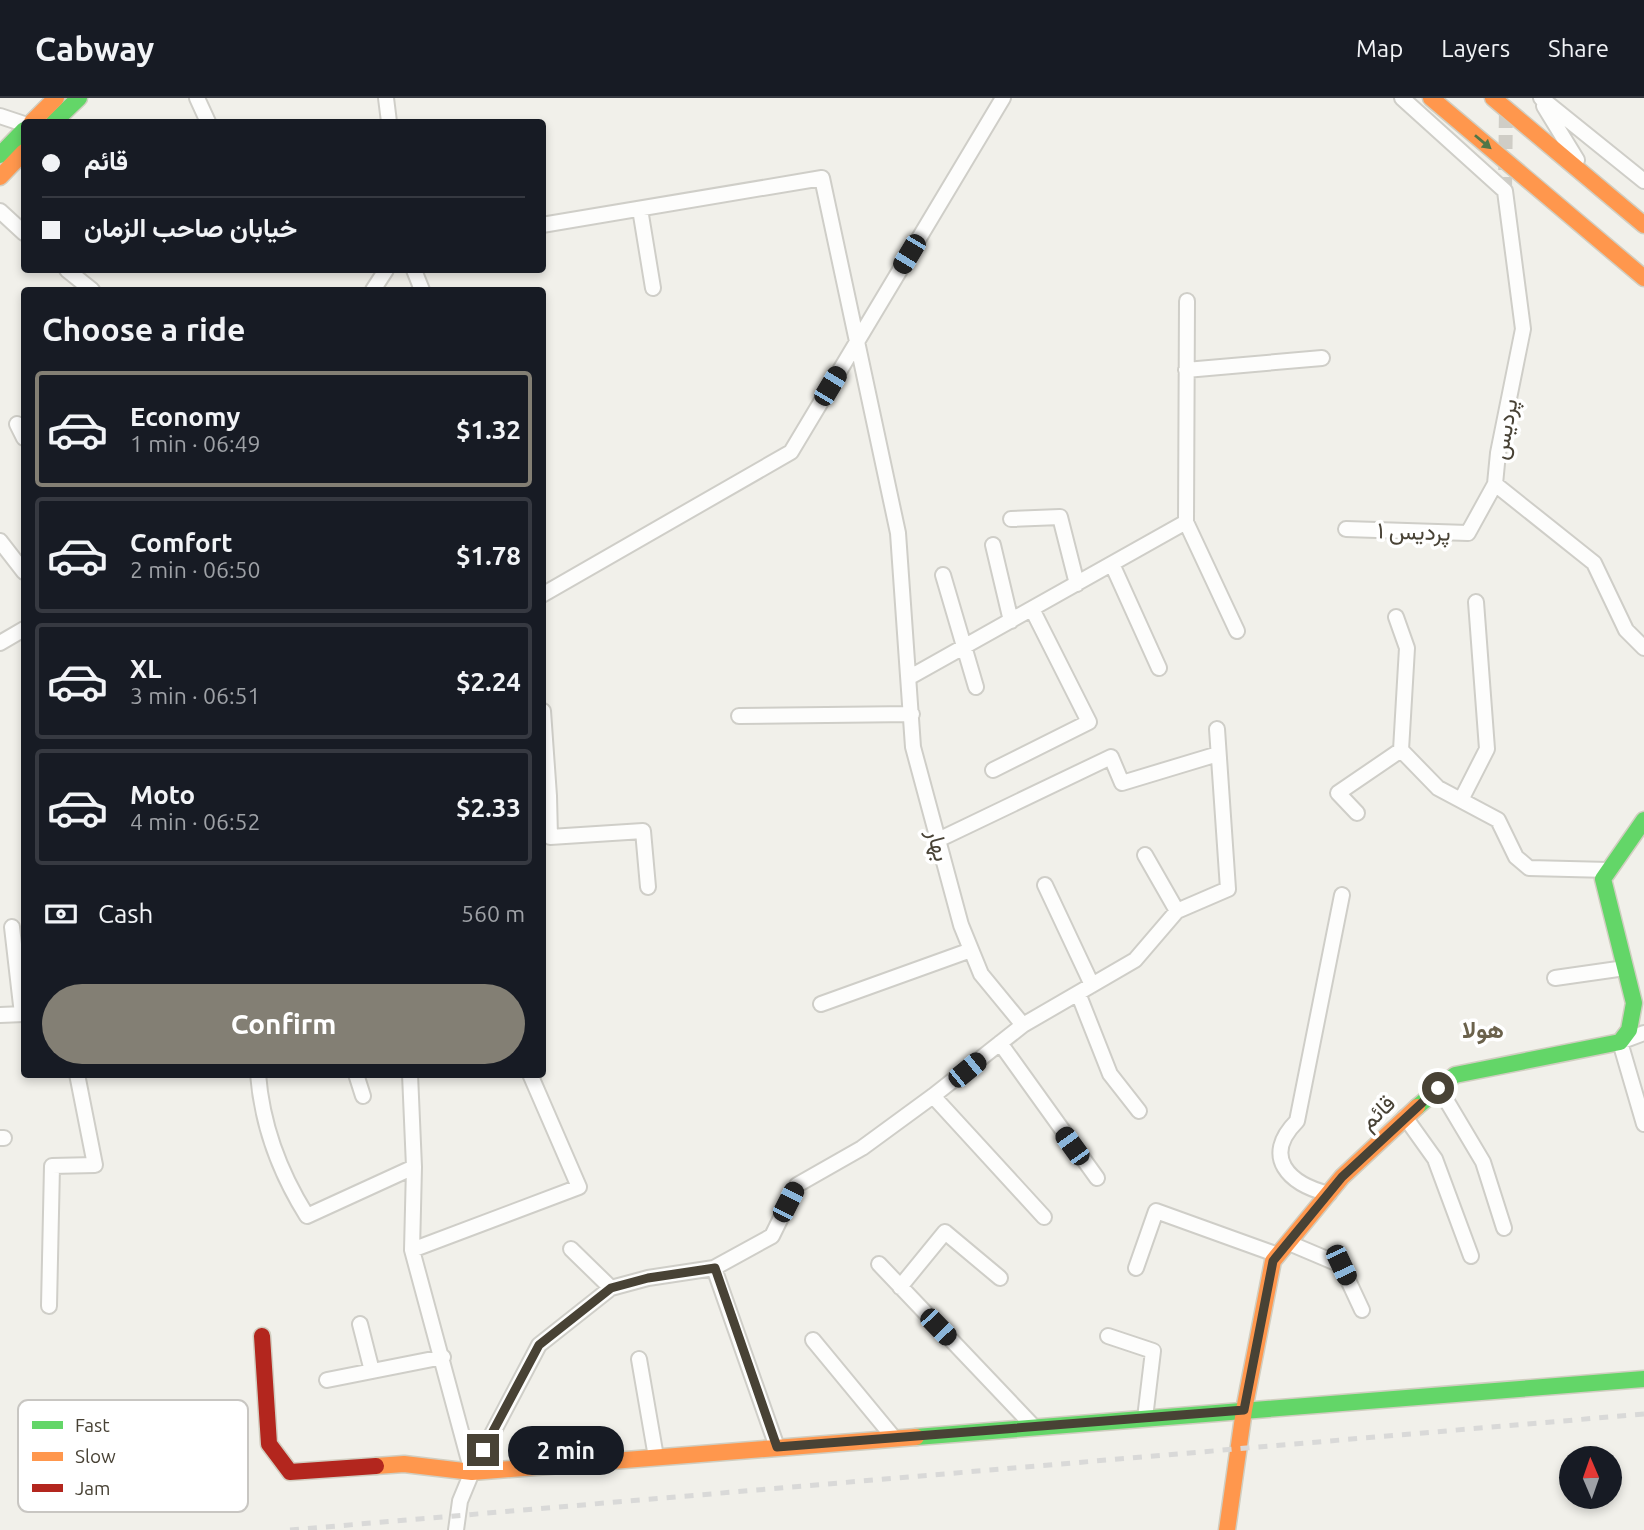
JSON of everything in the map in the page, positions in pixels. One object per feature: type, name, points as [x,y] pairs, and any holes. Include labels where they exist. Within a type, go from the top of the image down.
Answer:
[{"type":"main road","points":[[35,119],[56,98]]},
{"type":"main road","points":[[57,119],[79,98]]},
{"type":"main road","points":[[1431,98],[1644,278]]},
{"type":"main road","points":[[1493,98],[1644,225]]},
{"type":"main road","points":[[0,155],[21,134]]},
{"type":"main road","points":[[0,177],[21,155]]},
{"type":"main road","points":[[1620,1042],[1629,1030],[1634,1003],[1603,879],[1644,820]]},
{"type":"main road","name":"قائم","points":[[1227,1530],[1244,1410],[1273,1261],[1329,1194],[1405,1117],[1455,1074],[1620,1042]]},
{"type":"main road","points":[[262,1336],[270,1444],[290,1472],[404,1464],[472,1472],[1644,1378]]},
{"type":"street","points":[[197,98],[207,119]]},
{"type":"street","points":[[386,98],[389,119]]},
{"type":"street","points":[[546,593],[790,452],[1003,98]]},
{"type":"street","name":"پرديس","points":[[1402,98],[1505,191],[1523,328],[1498,453],[1495,484],[1594,563],[1626,630],[1644,648]]},
{"type":"street","points":[[1540,98],[1589,180]]},
{"type":"street","points":[[1540,98],[1644,181]]},
{"type":"street","points":[[0,116],[21,123]]},
{"type":"street","name":"بهار","points":[[640,209],[822,178],[898,533],[911,677],[913,747],[961,925],[981,974],[1023,1025]]},
{"type":"street","points":[[546,225],[640,209],[653,288]]},
{"type":"street","points":[[0,211],[21,230]]},
{"type":"street","points":[[71,273],[88,287]]},
{"type":"street","points":[[1187,301],[1186,522],[1237,631]]},
{"type":"street","points":[[1186,370],[1322,358]]},
{"type":"street","points":[[17,424],[21,432]]},
{"type":"street","name":"پرديس ۱","points":[[1346,529],[1468,533],[1495,484]]},
{"type":"street","points":[[1011,519],[1060,517],[1077,584]]},
{"type":"street","points":[[911,677],[1186,522]]},
{"type":"street","points":[[0,541],[21,568]]},
{"type":"street","points":[[993,545],[1011,621]]},
{"type":"street","points":[[1112,564],[1159,668]]},
{"type":"street","points":[[943,575],[976,687]]},
{"type":"street","points":[[1461,800],[1487,749],[1476,603]]},
{"type":"street","points":[[993,770],[1089,722],[1032,609]]},
{"type":"street","points":[[1396,617],[1407,648],[1401,750],[1438,788],[1498,820],[1516,857],[1529,868],[1609,870]]},
{"type":"street","points":[[0,643],[21,631]]},
{"type":"street","points":[[739,716],[912,714]]},
{"type":"street","points":[[456,1530],[460,1501],[472,1472],[539,1345],[611,1288],[648,1278],[715,1268],[772,1236],[797,1185],[862,1147],[933,1097],[1023,1025],[1135,960],[1177,911],[1227,888],[1217,729]]},
{"type":"street","points":[[1357,813],[1338,793],[1401,750]]},
{"type":"street","points":[[938,840],[1111,757],[1122,783],[1218,754]]},
{"type":"street","points":[[546,796],[550,836],[643,831],[648,887]]},
{"type":"street","points":[[1145,855],[1177,911]]},
{"type":"street","points":[[1045,885],[1092,985]]},
{"type":"street","points":[[1329,1194],[1304,1188],[1291,1178],[1283,1165],[1282,1142],[1297,1121],[1342,895]]},
{"type":"street","points":[[12,928],[21,998]]},
{"type":"street","points":[[821,1004],[971,950]]},
{"type":"street","points":[[1555,978],[1625,968]]},
{"type":"street","points":[[1078,993],[1110,1074],[1139,1111]]},
{"type":"street","points":[[0,1015],[21,1014]]},
{"type":"street","points":[[1644,1033],[1620,1042],[1644,1124]]},
{"type":"street","points":[[1000,1044],[1097,1178]]},
{"type":"street","points":[[49,1306],[52,1166],[94,1165],[78,1078]]},
{"type":"street","points":[[258,1078],[261,1102],[285,1181],[307,1216],[414,1167]]},
{"type":"street","points":[[357,1078],[363,1096]]},
{"type":"street","points":[[410,1078],[414,1167],[412,1250],[472,1472]]},
{"type":"street","points":[[412,1250],[579,1187],[532,1078]]},
{"type":"street","points":[[1438,1088],[1483,1162],[1504,1228]]},
{"type":"street","points":[[933,1097],[1044,1217]]},
{"type":"street","points":[[1405,1117],[1435,1159],[1471,1256]]},
{"type":"street","points":[[1136,1268],[1156,1211],[1341,1265],[1362,1310]]},
{"type":"street","points":[[900,1287],[945,1232],[1000,1279]]},
{"type":"street","points":[[570,1250],[611,1288]]},
{"type":"street","points":[[879,1264],[1034,1427]]},
{"type":"street","points":[[715,1268],[777,1447]]},
{"type":"street","points":[[360,1324],[372,1371]]},
{"type":"street","points":[[1108,1336],[1153,1351],[1145,1418]]},
{"type":"street","points":[[813,1340],[894,1438]]},
{"type":"street","points":[[327,1380],[443,1357]]},
{"type":"street","points":[[639,1359],[656,1457]]},
{"type":"tunnel","points":[[1505,191],[1506,106]]},
{"type":"railway","points":[[290,1530],[1644,1414]]},
{"type":"traffic: fast","points":[[57,119],[79,98]]},
{"type":"traffic: fast","points":[[0,155],[21,133]]},
{"type":"traffic: fast","points":[[1417,1107],[1455,1075],[1620,1042],[1629,1030],[1634,1003],[1603,879],[1644,820]]},
{"type":"traffic: fast","points":[[916,1437],[1644,1379]]},
{"type":"traffic: slow","points":[[35,119],[56,98]]},
{"type":"traffic: slow","points":[[1431,98],[1644,278]]},
{"type":"traffic: slow","points":[[1493,98],[1644,225]]},
{"type":"traffic: slow","points":[[0,177],[21,155]]},
{"type":"traffic: slow","points":[[1227,1530],[1244,1410],[1273,1261],[1342,1177],[1417,1107]]},
{"type":"traffic: slow","points":[[376,1466],[404,1464],[472,1472],[916,1437]]},
{"type":"traffic: jam","points":[[262,1336],[269,1444],[290,1472],[376,1466]]},
{"type":"district","name":"هولا","points":[[1483,1029]]},
{"type":"route","points":[[483,1450],[539,1345],[611,1288],[648,1278],[715,1268],[777,1447],[1244,1410],[1273,1261],[1342,1177],[1438,1088]]}]
